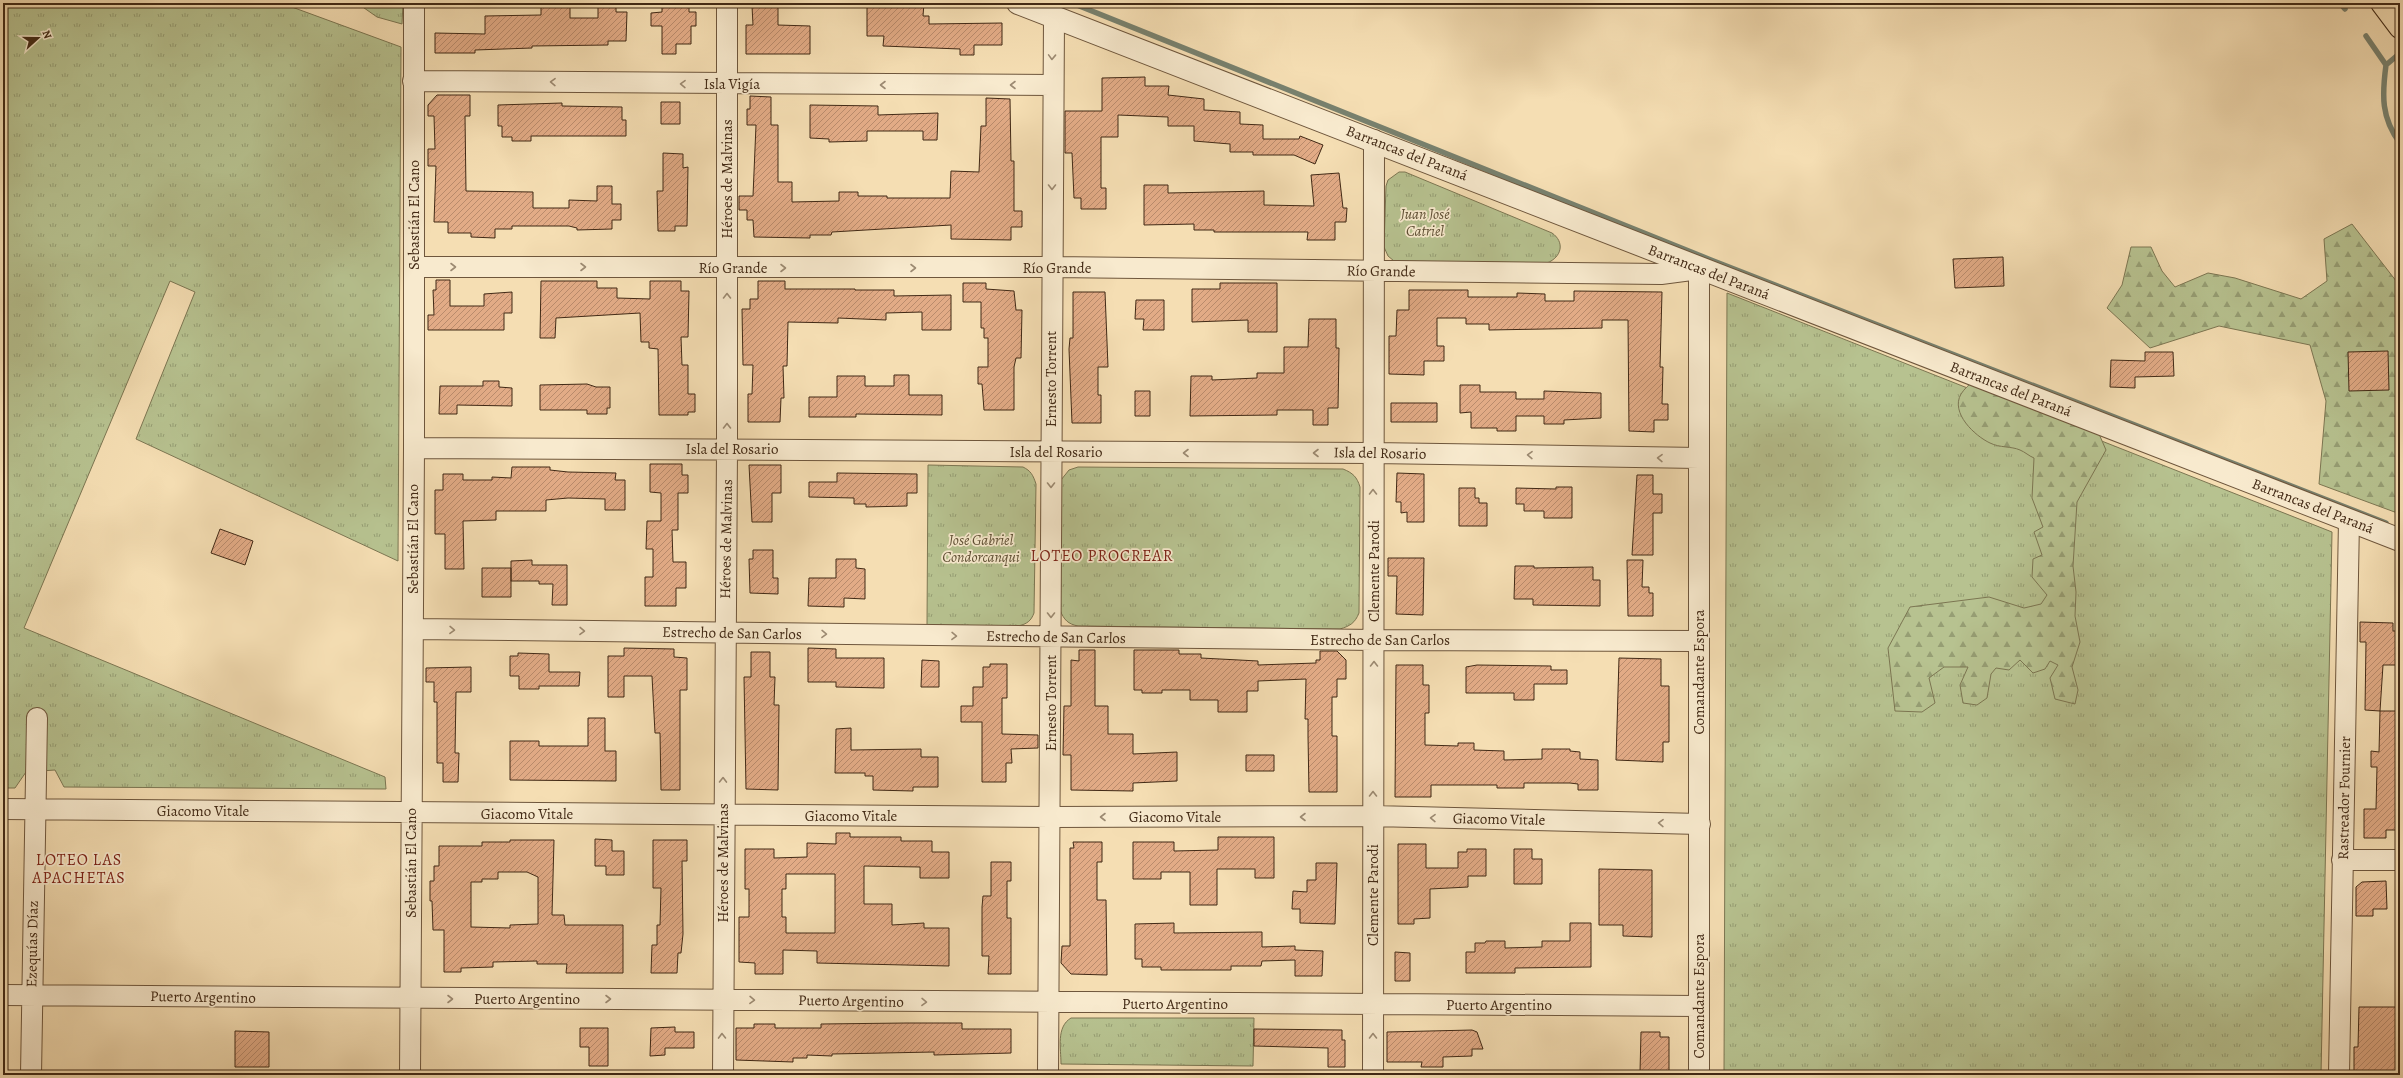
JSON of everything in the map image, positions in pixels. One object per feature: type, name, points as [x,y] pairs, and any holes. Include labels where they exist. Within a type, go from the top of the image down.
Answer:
[{"type":"main road","points":[[2382,3],[2400,27]]},
{"type":"street","name":"Sebastián El Cano","points":[[410,1075],[410,813],[414,448],[414,3]]},
{"type":"street","name":"Héroes de Malvinas","points":[[723,1075],[723,815],[727,449],[727,3]]},
{"type":"street","name":"Barrancas del Paraná","points":[[1018,3],[1374,140],[1699,269],[2400,540]]},
{"type":"street","name":"Ernesto Torrent","points":[[1048,1075],[1051,637],[1052,85],[1054,18]]},
{"type":"street","name":"Isla Vigía","points":[[413,81],[1052,85]]},
{"type":"street","name":"Clemente Parodi","points":[[1373,1075],[1374,140]]},
{"type":"street","name":"Río Grande","points":[[414,267],[1052,267],[1661,274],[1699,269]]},
{"type":"street","name":"Comandante Espora","points":[[1699,269],[1699,1075]]},
{"type":"street","name":"Isla del Rosario","points":[[414,448],[1373,453],[1699,458]]},
{"type":"street","name":"Rastreador Fournier","points":[[2339,1075],[2349,520]]},
{"type":"street","name":"Estrecho de San Carlos","points":[[413,629],[1051,637],[1699,641]]},
{"type":"street","name":"Ezequías Díaz","points":[[31,1075],[31,995],[37,718]]},
{"type":"street","name":"Giacomo Vitale","points":[[3,809],[1050,817],[1373,816],[1700,824]]},
{"type":"street","points":[[2342,860],[2400,860]]},
{"type":"street","name":"Puerto Argentino","points":[[3,995],[411,999],[1698,1006]]},
{"type":"green space","points":[[9,3],[281,3],[401,47],[398,561],[136,439],[195,292],[170,281],[24,628],[385,777],[386,789],[64,787],[55,770],[26,772],[15,788],[3,788],[3,18]]},
{"type":"green space","points":[[357,3],[403,3],[402,24],[377,17]]},
{"type":"green space","name":"Juan José Catriel","points":[[1399,172],[1405,172],[1552,233],[1559,241],[1559,253],[1547,263],[1394,261],[1388,256],[1384,247],[1386,186],[1388,180]]},
{"type":"green space","points":[[2352,224],[2400,286],[2400,514],[2319,484],[2326,401],[2310,345],[2219,326],[2150,348],[2107,308],[2122,285],[2131,247],[2151,247],[2162,271],[2175,287],[2208,273],[2235,278],[2301,299],[2327,281],[2324,239]]},
{"type":"green space","points":[[1727,293],[2332,532],[2321,1075],[1724,1072]]},
{"type":"green space","points":[[1974,380],[2096,427],[2106,450],[2077,502],[2073,566],[2076,592],[2075,616],[2080,642],[2072,667],[2078,690],[2075,704],[2055,699],[2050,678],[2058,665],[2050,661],[2045,669],[2033,673],[2020,660],[2009,670],[1996,668],[1991,674],[1987,698],[1977,705],[1963,703],[1960,685],[1968,667],[1944,667],[1929,678],[1935,703],[1922,712],[1895,711],[1888,648],[1910,607],[1989,597],[2024,608],[2041,604],[2047,595],[2032,577],[2033,559],[2042,555],[2034,532],[2043,527],[2032,498],[2034,458],[2017,449],[1998,446],[1984,440],[1966,423],[1961,416],[1958,401],[1965,388]]},
{"type":"green space","name":"José Gabriel Condorcanqui","points":[[928,465],[1023,467],[1033,476],[1036,484],[1034,613],[1032,618],[1026,623],[1018,626],[927,625]]},
{"type":"green space","points":[[1078,467],[1343,469],[1349,472],[1356,478],[1360,487],[1359,613],[1356,619],[1352,624],[1340,629],[1078,626],[1069,623],[1060,610],[1061,480],[1069,470]]},
{"type":"green space","points":[[1071,1018],[1254,1018],[1253,1066],[1061,1064],[1061,1032],[1066,1022]]},
{"type":"building","points":[[541,3],[570,3],[570,18],[598,18],[598,3],[616,3],[616,12],[627,12],[626,41],[608,41],[608,45],[532,46],[532,48],[475,50],[475,53],[435,53],[435,33],[485,34],[485,16],[541,15]]},
{"type":"building","points":[[662,3],[689,3],[689,12],[696,12],[696,26],[691,26],[691,44],[676,44],[676,54],[662,54],[662,26],[651,26],[651,13],[662,12]]},
{"type":"building","points":[[867,3],[924,3],[923,16],[929,16],[929,24],[1002,23],[1002,45],[974,45],[974,55],[960,55],[960,49],[883,46],[884,36],[867,36]]},
{"type":"building","points":[[752,6],[778,6],[778,25],[810,26],[810,54],[746,54],[746,25],[753,25]]},
{"type":"building","points":[[1145,77],[1145,86],[1169,86],[1168,95],[1204,99],[1204,110],[1240,112],[1240,124],[1263,125],[1263,139],[1299,139],[1300,136],[1323,145],[1315,164],[1294,155],[1253,155],[1253,152],[1230,152],[1230,144],[1194,141],[1194,126],[1168,126],[1168,117],[1118,115],[1118,137],[1101,137],[1101,188],[1106,188],[1106,209],[1081,209],[1081,198],[1074,198],[1072,153],[1065,153],[1065,111],[1102,111],[1102,78]]},
{"type":"building","points":[[437,95],[470,95],[470,116],[465,116],[466,191],[533,192],[533,208],[569,208],[569,200],[597,201],[597,186],[612,186],[612,204],[621,204],[621,220],[612,220],[612,229],[577,230],[577,228],[569,226],[512,226],[512,229],[495,229],[495,238],[471,237],[471,233],[448,233],[448,222],[434,222],[436,166],[428,166],[428,149],[435,149],[434,116],[428,116],[428,105]]},
{"type":"building","points":[[750,96],[771,97],[771,125],[778,125],[778,182],[792,182],[792,202],[839,201],[839,192],[858,192],[858,196],[887,196],[887,198],[950,198],[951,171],[979,172],[981,126],[986,126],[986,98],[1010,99],[1011,161],[1014,161],[1014,211],[1022,211],[1022,227],[1011,227],[1011,240],[951,239],[951,225],[832,232],[831,235],[810,235],[810,238],[754,237],[753,220],[747,220],[747,210],[739,210],[739,196],[753,196],[756,125],[747,125],[747,109],[750,109]]},
{"type":"building","points":[[661,102],[680,102],[680,124],[661,124]]},
{"type":"building","points":[[562,103],[562,106],[622,107],[622,120],[626,120],[626,136],[531,136],[531,141],[512,141],[512,137],[502,137],[502,126],[498,126],[498,105]]},
{"type":"building","points":[[810,105],[878,106],[878,115],[938,113],[937,140],[923,140],[923,131],[867,131],[867,141],[829,142],[829,139],[810,138]]},
{"type":"building","points":[[663,153],[683,154],[683,168],[688,167],[687,226],[675,226],[675,231],[658,231],[657,191],[663,191]]},
{"type":"building","points":[[1339,173],[1343,208],[1347,208],[1346,222],[1335,222],[1335,240],[1307,240],[1308,232],[1214,232],[1214,230],[1194,230],[1194,224],[1144,225],[1144,185],[1168,185],[1168,193],[1264,191],[1264,205],[1314,206],[1311,175]]},
{"type":"building","points":[[2003,257],[2004,286],[1955,288],[1953,259]]},
{"type":"building","points":[[436,280],[450,280],[450,306],[484,306],[484,294],[512,292],[512,313],[504,313],[504,330],[428,330],[428,315],[434,315],[433,290],[436,290]]},
{"type":"building","points":[[541,281],[597,281],[597,288],[617,288],[617,298],[650,299],[650,281],[681,281],[681,291],[689,291],[688,337],[681,337],[682,365],[688,365],[688,394],[695,394],[695,412],[688,412],[688,415],[659,415],[658,349],[649,348],[649,342],[641,342],[640,313],[556,318],[555,338],[540,338]]},
{"type":"building","points":[[758,281],[785,281],[785,289],[894,290],[894,296],[951,295],[951,330],[922,330],[922,312],[886,313],[886,320],[838,318],[838,323],[788,322],[787,366],[783,366],[784,398],[781,398],[780,422],[748,422],[748,394],[752,394],[753,365],[743,365],[742,309],[750,309],[750,299],[758,299]]},
{"type":"building","points":[[963,283],[986,283],[986,289],[1014,291],[1016,310],[1022,310],[1021,358],[1016,358],[1014,367],[1014,410],[984,410],[982,384],[978,384],[978,367],[988,367],[988,338],[984,338],[984,328],[981,328],[981,302],[963,302]]},
{"type":"building","points":[[1220,283],[1277,283],[1277,332],[1248,332],[1248,320],[1192,322],[1192,289],[1220,289]]},
{"type":"building","points":[[1409,290],[1468,290],[1468,297],[1517,297],[1517,293],[1545,294],[1545,301],[1574,301],[1574,291],[1662,292],[1660,367],[1663,367],[1662,404],[1668,404],[1668,420],[1654,420],[1654,432],[1629,431],[1628,320],[1602,320],[1602,328],[1489,330],[1489,324],[1466,324],[1466,318],[1437,318],[1437,346],[1444,346],[1444,361],[1424,361],[1424,375],[1389,374],[1389,336],[1396,336],[1397,310],[1409,310]]},
{"type":"building","points":[[1073,292],[1105,292],[1108,367],[1098,367],[1098,395],[1101,395],[1101,423],[1072,423],[1069,349],[1070,338],[1073,338]]},
{"type":"building","points":[[1136,300],[1164,300],[1164,330],[1143,330],[1144,319],[1135,319]]},
{"type":"building","points":[[1309,319],[1336,319],[1336,348],[1339,348],[1338,408],[1328,408],[1328,425],[1313,425],[1313,410],[1277,410],[1277,415],[1190,416],[1191,376],[1212,376],[1212,380],[1257,378],[1257,373],[1284,373],[1284,347],[1308,347]]},
{"type":"building","points":[[2388,351],[2389,390],[2349,391],[2348,352]]},
{"type":"building","points":[[2145,352],[2173,352],[2174,376],[2135,377],[2135,388],[2110,387],[2111,360],[2145,361]]},
{"type":"building","points":[[894,375],[909,375],[909,395],[942,395],[942,415],[856,414],[856,417],[809,417],[809,397],[837,397],[837,376],[865,376],[865,386],[894,386]]},
{"type":"building","points":[[483,381],[499,381],[499,387],[512,388],[512,406],[457,405],[457,414],[439,414],[440,386],[483,386]]},
{"type":"building","points":[[587,384],[596,387],[610,387],[610,408],[607,408],[607,414],[587,414],[587,410],[540,410],[540,385]]},
{"type":"building","points":[[1460,385],[1480,385],[1480,392],[1516,392],[1516,399],[1544,399],[1544,391],[1601,393],[1601,418],[1564,420],[1564,424],[1544,424],[1544,416],[1516,416],[1516,431],[1497,431],[1497,428],[1471,428],[1471,412],[1460,413]]},
{"type":"building","points":[[1135,391],[1150,391],[1150,416],[1135,416]]},
{"type":"building","points":[[1391,403],[1437,403],[1437,422],[1391,422]]},
{"type":"building","points":[[650,464],[682,464],[682,475],[688,475],[688,493],[678,493],[678,530],[672,530],[673,562],[686,562],[686,588],[676,588],[676,606],[645,606],[645,577],[653,577],[653,549],[646,549],[647,521],[661,521],[661,493],[650,492]]},
{"type":"building","points":[[749,465],[781,465],[781,493],[772,493],[772,522],[752,522]]},
{"type":"building","points":[[512,467],[550,467],[550,470],[568,472],[616,473],[615,480],[625,480],[625,510],[605,510],[605,499],[568,498],[546,500],[546,511],[496,511],[496,520],[463,521],[464,569],[445,569],[445,534],[435,534],[435,490],[443,490],[443,474],[463,474],[463,480],[492,480],[492,477],[511,478]]},
{"type":"building","points":[[837,473],[917,474],[917,493],[907,493],[907,506],[866,507],[866,504],[854,504],[854,498],[809,497],[809,482],[837,482]]},
{"type":"building","points":[[1397,473],[1424,474],[1424,522],[1407,522],[1407,512],[1401,513],[1401,502],[1396,502]]},
{"type":"building","points":[[1637,475],[1653,475],[1653,494],[1662,494],[1662,513],[1653,513],[1653,555],[1632,555]]},
{"type":"building","points":[[1556,487],[1572,487],[1572,518],[1544,518],[1544,511],[1524,511],[1524,504],[1516,504],[1516,488],[1556,489]]},
{"type":"building","points":[[1459,488],[1475,488],[1475,498],[1479,498],[1479,503],[1487,503],[1487,526],[1459,526]]},
{"type":"building","points":[[220,529],[253,541],[245,565],[211,553]]},
{"type":"building","points":[[753,550],[773,550],[773,578],[778,578],[778,594],[750,593],[749,559],[753,559]]},
{"type":"building","points":[[1388,558],[1424,558],[1423,615],[1396,614],[1397,576],[1388,576]]},
{"type":"building","points":[[836,559],[856,559],[856,568],[865,569],[865,599],[844,598],[844,607],[808,606],[809,578],[836,578]]},
{"type":"building","points":[[532,560],[532,565],[567,565],[567,605],[552,605],[553,584],[539,584],[539,581],[511,581],[511,561]]},
{"type":"building","points":[[1627,560],[1643,560],[1642,587],[1649,587],[1649,593],[1653,593],[1653,616],[1628,616]]},
{"type":"building","points":[[1515,566],[1534,566],[1534,568],[1593,567],[1593,580],[1600,580],[1600,606],[1533,605],[1533,599],[1514,599]]},
{"type":"building","points":[[482,568],[511,568],[511,597],[482,597]]},
{"type":"building","points":[[2360,622],[2393,623],[2393,631],[2399,631],[2398,665],[2383,665],[2380,711],[2365,710],[2366,642],[2360,642]]},
{"type":"building","points":[[624,648],[674,649],[674,657],[687,658],[687,690],[680,690],[680,790],[661,790],[660,733],[655,733],[652,676],[624,676],[624,697],[608,697],[608,656],[624,656]]},
{"type":"building","points":[[808,648],[836,649],[836,658],[884,658],[884,688],[836,687],[836,682],[808,682]]},
{"type":"building","points":[[1079,650],[1095,650],[1095,706],[1108,706],[1108,734],[1133,734],[1133,754],[1177,752],[1177,781],[1133,783],[1133,791],[1071,790],[1071,755],[1063,755],[1064,706],[1071,706],[1071,660],[1079,661]]},
{"type":"building","points":[[1134,650],[1179,650],[1179,654],[1201,654],[1201,658],[1258,661],[1258,665],[1316,663],[1316,660],[1320,660],[1320,651],[1337,651],[1346,660],[1346,679],[1337,679],[1337,697],[1332,697],[1332,736],[1337,736],[1337,792],[1309,792],[1308,719],[1305,719],[1306,679],[1258,681],[1258,691],[1247,691],[1247,712],[1218,712],[1218,700],[1190,700],[1190,690],[1162,690],[1162,693],[1142,693],[1142,690],[1134,690]]},
{"type":"building","points":[[751,652],[770,652],[770,677],[775,677],[774,705],[779,705],[778,790],[746,789],[744,677],[751,677]]},
{"type":"building","points":[[518,653],[549,654],[549,672],[580,672],[579,686],[539,686],[539,689],[519,689],[519,676],[510,676],[510,656],[518,656]]},
{"type":"building","points":[[1619,658],[1661,659],[1661,686],[1669,686],[1669,742],[1663,742],[1663,762],[1616,760]]},
{"type":"building","points":[[922,660],[939,661],[939,687],[921,687]]},
{"type":"building","points":[[990,664],[1007,664],[1007,698],[1002,698],[1002,734],[1038,735],[1038,748],[1011,749],[1012,763],[1006,763],[1006,782],[982,782],[982,722],[961,722],[961,706],[973,706],[973,687],[983,687],[983,667],[990,667]]},
{"type":"building","points":[[1396,665],[1423,665],[1423,685],[1429,685],[1429,713],[1425,713],[1425,745],[1458,746],[1458,743],[1474,743],[1474,750],[1504,751],[1504,760],[1542,759],[1542,749],[1570,749],[1570,751],[1580,752],[1580,759],[1598,760],[1598,790],[1578,790],[1578,784],[1570,783],[1524,783],[1524,788],[1497,788],[1497,785],[1431,785],[1431,797],[1395,797]]},
{"type":"building","points":[[1477,665],[1551,666],[1551,670],[1567,670],[1567,684],[1534,684],[1534,700],[1514,700],[1514,693],[1466,693],[1466,667]]},
{"type":"building","points":[[471,667],[471,692],[456,692],[455,753],[459,753],[458,782],[443,782],[443,763],[437,763],[437,702],[434,702],[434,682],[426,682],[426,668]]},
{"type":"building","points":[[2380,711],[2400,711],[2399,767],[2397,767],[2396,802],[2400,803],[2400,830],[2386,830],[2386,838],[2364,838],[2364,809],[2376,809],[2377,767],[2371,767],[2371,751],[2379,752]]},
{"type":"building","points":[[588,718],[605,718],[605,751],[616,751],[616,781],[510,780],[510,741],[539,741],[539,746],[588,746]]},
{"type":"building","points":[[851,728],[851,750],[921,749],[921,757],[938,757],[938,787],[913,787],[913,791],[873,790],[873,776],[865,776],[865,773],[835,773],[836,729]]},
{"type":"building","points":[[1246,755],[1274,755],[1274,771],[1246,771]]},
{"type":"building","points":[[836,833],[850,833],[850,837],[901,837],[901,841],[932,841],[932,852],[949,852],[949,878],[920,878],[920,867],[864,866],[864,904],[892,904],[892,925],[924,923],[924,928],[949,928],[949,966],[817,963],[817,951],[783,950],[783,974],[755,974],[755,963],[739,962],[739,917],[749,917],[749,889],[745,889],[745,849],[774,849],[774,858],[807,857],[807,843],[836,844]],"holes":[[[786,874],[835,874],[835,933],[786,933],[786,917],[782,917],[782,889],[786,889]]]},
{"type":"building","points":[[1218,837],[1274,837],[1274,878],[1255,878],[1255,869],[1217,869],[1217,905],[1190,905],[1190,872],[1161,872],[1161,879],[1133,879],[1133,842],[1174,842],[1174,851],[1218,850]]},
{"type":"building","points":[[595,839],[612,840],[612,851],[624,851],[624,875],[606,875],[606,866],[595,866]]},
{"type":"building","points":[[510,840],[554,840],[552,915],[564,915],[565,925],[623,925],[623,973],[566,973],[567,964],[537,964],[537,961],[493,962],[493,967],[461,968],[461,972],[444,972],[444,930],[433,930],[432,901],[430,901],[430,881],[434,881],[434,866],[439,866],[439,846],[482,846],[482,842],[510,842]],"holes":[[[498,872],[527,872],[538,877],[538,924],[510,925],[510,928],[471,927],[471,882],[482,882],[482,879],[498,879]]]},
{"type":"building","points":[[653,840],[687,840],[687,861],[682,861],[683,934],[681,953],[678,953],[677,973],[651,973],[652,945],[657,945],[657,925],[660,925],[661,888],[653,888]]},
{"type":"building","points":[[1073,842],[1102,842],[1102,862],[1097,862],[1097,900],[1106,900],[1107,975],[1071,974],[1061,963],[1062,946],[1070,946],[1070,848],[1074,848]]},
{"type":"building","points":[[1398,844],[1426,844],[1426,868],[1458,868],[1458,852],[1467,852],[1467,849],[1486,849],[1486,876],[1468,876],[1468,887],[1430,889],[1430,918],[1414,919],[1414,924],[1398,924]]},
{"type":"building","points":[[1514,849],[1532,849],[1532,859],[1542,859],[1542,884],[1514,884]]},
{"type":"building","points":[[991,862],[1011,862],[1011,881],[1007,881],[1007,918],[1011,918],[1011,974],[988,974],[989,956],[982,956],[983,896],[991,896]]},
{"type":"building","points":[[1316,863],[1337,863],[1335,924],[1300,923],[1300,909],[1292,909],[1293,891],[1307,892],[1307,880],[1316,880]]},
{"type":"building","points":[[1599,869],[1652,870],[1652,937],[1623,936],[1623,925],[1599,925]]},
{"type":"building","points":[[2386,881],[2387,909],[2373,909],[2373,916],[2356,916],[2356,887],[2362,882]]},
{"type":"building","points":[[1174,923],[1174,933],[1262,932],[1262,947],[1295,946],[1295,950],[1323,951],[1322,976],[1295,976],[1295,960],[1262,961],[1261,966],[1231,966],[1231,970],[1161,970],[1161,967],[1142,967],[1142,959],[1135,959],[1135,924]]},
{"type":"building","points":[[1570,923],[1591,923],[1591,967],[1515,968],[1515,973],[1466,973],[1466,952],[1475,952],[1475,943],[1485,943],[1486,941],[1505,941],[1505,948],[1542,947],[1542,941],[1570,941]]},
{"type":"building","points":[[1395,952],[1410,953],[1410,981],[1395,981]]},
{"type":"building","points":[[2359,1007],[2400,1007],[2400,1075],[2359,1075],[2354,1071],[2354,1047],[2358,1047]]},
{"type":"building","points":[[962,1023],[962,1029],[1011,1029],[1011,1053],[934,1055],[934,1052],[832,1054],[832,1056],[807,1055],[807,1058],[793,1058],[793,1062],[736,1060],[736,1028],[754,1028],[754,1024],[775,1024],[775,1028],[821,1028],[821,1024]]},
{"type":"building","points":[[675,1027],[675,1032],[694,1032],[694,1048],[665,1048],[665,1055],[650,1056],[651,1028]]},
{"type":"building","points":[[580,1028],[608,1028],[608,1066],[589,1066],[589,1047],[580,1047]]},
{"type":"building","points":[[1254,1029],[1342,1030],[1342,1040],[1345,1040],[1345,1067],[1328,1067],[1328,1048],[1254,1046]]},
{"type":"building","points":[[1472,1030],[1477,1032],[1483,1049],[1472,1049],[1472,1056],[1443,1057],[1443,1067],[1421,1067],[1422,1062],[1387,1062],[1387,1032]]},
{"type":"building","points":[[235,1031],[269,1032],[269,1067],[235,1067]]},
{"type":"building","points":[[1641,1032],[1660,1032],[1660,1037],[1669,1037],[1669,1072],[1640,1072]]},
{"type":"waterway","points":[[1072,3],[1711,260],[2386,523]]},
{"type":"waterway","points":[[2340,3],[2345,9]]},
{"type":"waterway","points":[[2366,36],[2386,65]]},
{"type":"waterway","points":[[2399,54],[2386,65],[2384,106],[2389,124],[2400,143]]},
{"type":"district","name":"LOTEO PROCREAR","points":[[1102,555]]},
{"type":"district","name":"LOTEO LAS APACHETAS","points":[[79,868]]}]
